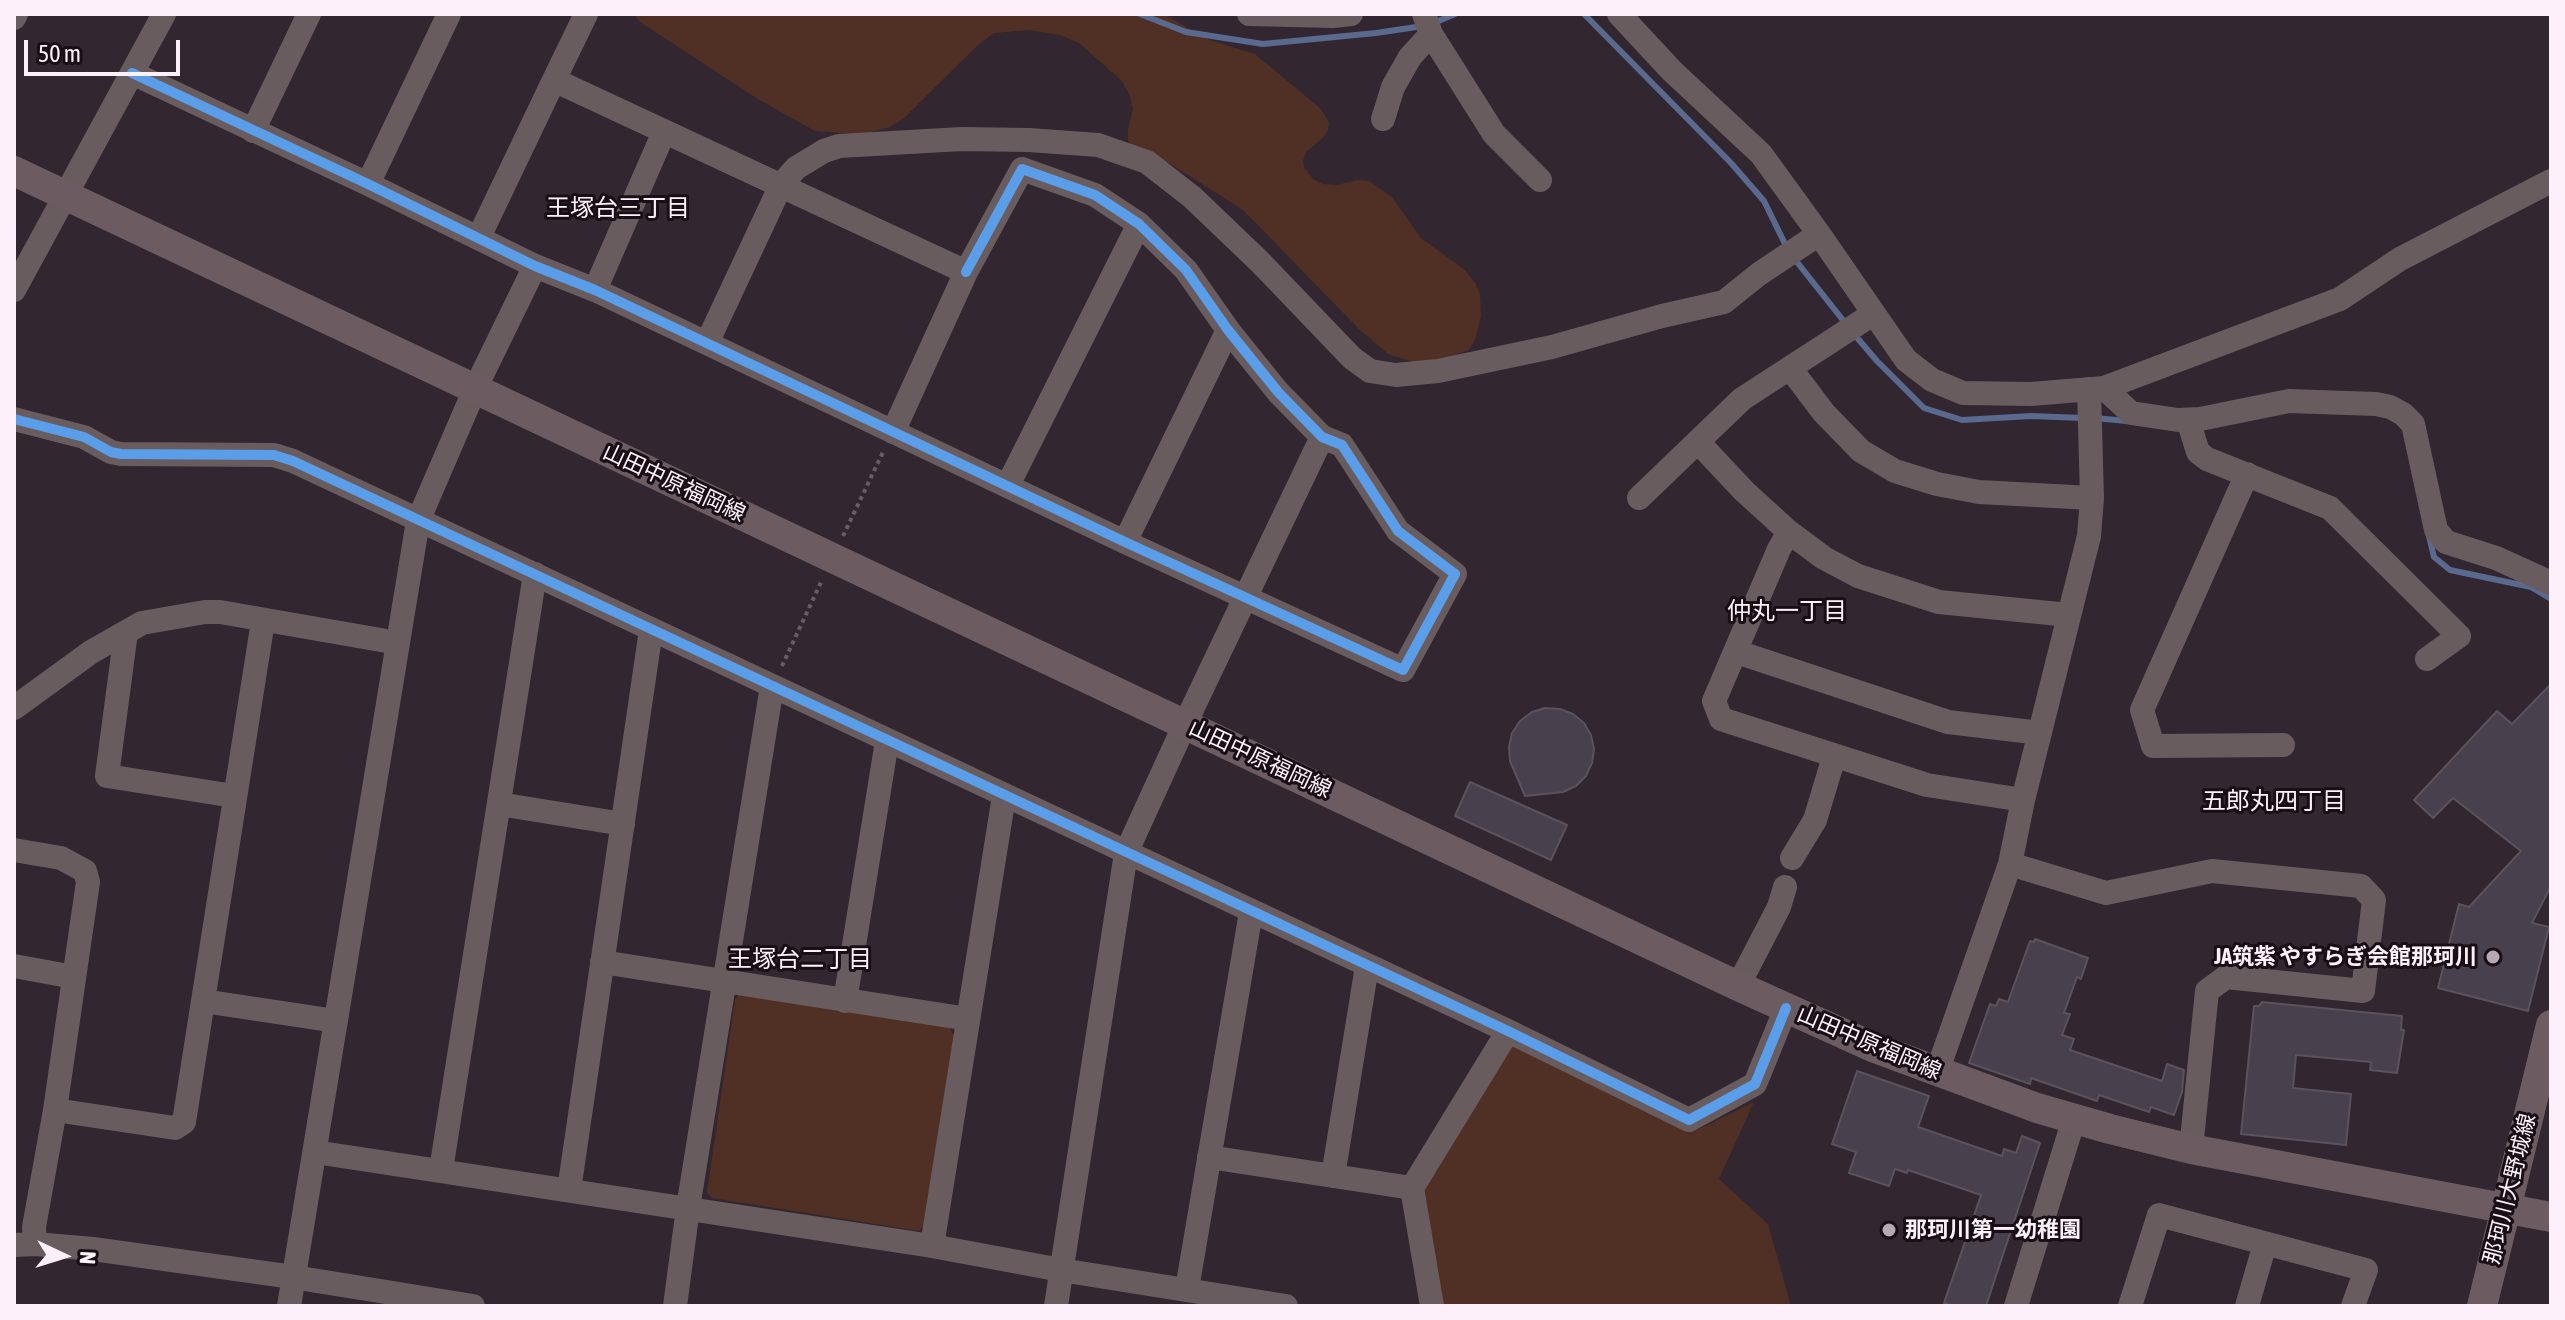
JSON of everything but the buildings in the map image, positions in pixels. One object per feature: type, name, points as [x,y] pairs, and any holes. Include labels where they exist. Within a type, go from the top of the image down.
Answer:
[{"type":"main road","name":"山田中原福岡線","points":[[14,171],[1875,1048],[2074,1119],[2191,1149],[2551,1217]]},
{"type":"main road","name":"那珂川大野城線","points":[[2482,1306],[2551,1025]]},
{"type":"street","points":[[14,290],[164,14]]},
{"type":"street","points":[[253,131],[309,14]]},
{"type":"street","points":[[368,184],[449,14]]},
{"type":"street","points":[[479,237],[586,14]]},
{"type":"street","points":[[1249,14],[1351,14]]},
{"type":"street","points":[[1619,14],[1672,71],[1761,154],[1906,360],[1932,380],[1963,393],[2031,394],[2097,389],[2340,299],[2400,259],[2551,181]]},
{"type":"street","points":[[1383,119],[1393,87],[1428,24]]},
{"type":"street","points":[[1428,24],[1494,134],[1540,180]]},
{"type":"street","points":[[132,73],[535,266],[595,290],[893,432],[1008,485],[1125,542],[1403,670],[1455,574],[1398,531],[1342,445],[1322,437],[1278,392],[1228,330],[1186,270],[1139,224],[1095,195],[1022,169],[966,272],[893,432]]},
{"type":"street","points":[[554,80],[966,272]]},
{"type":"street","points":[[595,290],[664,132]]},
{"type":"street","points":[[707,343],[781,185],[796,168],[839,146],[962,139],[1098,145],[1147,162],[1192,197],[1260,262],[1352,358],[1370,371],[1396,375],[1438,371],[1552,347],[1724,302],[1819,234]]},
{"type":"street","points":[[1008,485],[1139,224]]},
{"type":"street","points":[[289,1306],[418,521],[475,389],[535,266]]},
{"type":"street","points":[[1639,498],[1742,399],[1873,314]]},
{"type":"street","points":[[1125,542],[1228,330]]},
{"type":"street","points":[[1790,368],[1824,413],[1861,451],[1895,471],[1937,484],[1979,492],[2092,498]]},
{"type":"street","points":[[2097,389],[2131,413],[2188,420],[2289,401],[2390,407],[2413,424],[2436,530],[2446,542],[2496,558],[2551,583]]},
{"type":"street","points":[[1937,1072],[2010,864],[2089,536],[2097,389]]},
{"type":"street","points":[[14,419],[84,437],[121,454],[274,455],[314,470],[1508,1031],[1689,1120],[1755,1084],[1786,1008]]},
{"type":"street","points":[[2188,420],[2198,452],[2207,459],[2330,508],[2459,636],[2427,659]]},
{"type":"street","points":[[1056,1306],[1126,853],[1322,437]]},
{"type":"street","points":[[1698,442],[1744,491],[1789,532],[1824,558],[1858,576],[1939,602],[2069,615]]},
{"type":"street","points":[[2247,474],[2142,710],[2153,746],[2283,745]]},
{"type":"street","points":[[1789,532],[1714,701],[1721,719],[1927,785],[2023,800]]},
{"type":"street","points":[[441,1170],[535,574]]},
{"type":"street","points":[[14,708],[91,652],[142,623],[205,612],[398,643]]},
{"type":"street","points":[[55,1110],[175,1128],[184,1122],[263,621]]},
{"type":"street","points":[[569,1190],[651,630]]},
{"type":"street","points":[[126,632],[107,776],[234,796]]},
{"type":"street","points":[[1737,652],[1948,722],[2040,733]]},
{"type":"street","points":[[675,1306],[772,686]]},
{"type":"street","points":[[845,1001],[887,741]]},
{"type":"street","points":[[1792,858],[1815,820],[1834,757]]},
{"type":"street","points":[[932,1246],[1004,796]]},
{"type":"street","points":[[499,804],[623,824]]},
{"type":"street","points":[[14,850],[61,858],[85,871],[88,882],[55,1110],[34,1227],[25,1244],[93,1249],[473,1306]]},
{"type":"street","points":[[2010,864],[2106,893],[2212,871],[2361,886],[2374,900],[2363,991],[2226,977],[2207,991],[2191,1149]]},
{"type":"street","points":[[1738,986],[1779,907],[1785,887]]},
{"type":"street","points":[[1187,1289],[1251,912]]},
{"type":"street","points":[[602,962],[968,1019]]},
{"type":"street","points":[[14,966],[74,977]]},
{"type":"street","points":[[1333,1176],[1367,966]]},
{"type":"street","points":[[203,1001],[336,1021]]},
{"type":"street","points":[[1432,1306],[1412,1188],[1508,1031]]},
{"type":"street","points":[[2023,1304],[2074,1119]]},
{"type":"street","points":[[315,1152],[932,1246],[1286,1306]]},
{"type":"street","points":[[1209,1157],[1412,1188]]},
{"type":"street","points":[[2130,1306],[2159,1215],[2366,1270],[2353,1306]]},
{"type":"street","points":[[2247,1306],[2265,1244]]},
{"type":"shaded area","points":[[634,14],[1164,14],[1209,40],[1255,54],[1320,108],[1329,122],[1328,130],[1306,152],[1304,167],[1313,179],[1323,184],[1369,181],[1392,197],[1421,238],[1465,270],[1480,295],[1481,316],[1475,340],[1469,350],[1429,364],[1388,354],[1359,329],[1243,210],[1169,163],[1132,147],[1128,130],[1133,109],[1122,81],[1079,43],[1060,35],[1029,30],[994,33],[903,119],[890,127],[864,134],[842,133],[815,131],[758,99],[640,22]]},
{"type":"shaded area","points":[[741,992],[949,1026],[955,1038],[924,1225],[919,1231],[712,1198],[707,1192],[735,1000]]},
{"type":"shaded area","points":[[1509,1043],[1697,1130],[1754,1102],[1719,1179],[1768,1224],[1791,1306],[1441,1306],[1420,1196]]},
{"type":"waterway","points":[[1140,14],[1186,32],[1263,44],[1423,26]]},
{"type":"waterway","points":[[1434,23],[1455,14]]},
{"type":"waterway","points":[[1584,14],[1731,163],[1764,201],[1787,248]]},
{"type":"waterway","points":[[1793,257],[1846,324]]},
{"type":"waterway","points":[[1853,333],[1924,408],[1962,420],[2031,416],[2083,418]]},
{"type":"waterway","points":[[2094,418],[2127,421]]},
{"type":"waterway","points":[[2429,536],[2434,557],[2450,570],[2531,587],[2551,599]]},
{"type":"cycle path","points":[[132,73],[535,266],[595,290],[1125,542],[1403,670],[1455,574],[1398,531],[1342,445],[1322,437],[1278,392],[1228,330],[1186,270],[1139,224],[1095,195],[1022,169],[966,272]]},
{"type":"cycle path","points":[[14,419],[84,437],[121,454],[274,455],[293,461],[1508,1031],[1689,1120],[1755,1084],[1786,1008]]},
{"type":"place","name":"JA筑紫 やすらぎ会館那珂川","points":[[2493,957]]},
{"type":"place","name":"那珂川第一幼稚園","points":[[1889,1230]]},
{"type":"district","name":"王塚台三丁目","points":[[618,208]]},
{"type":"district","name":"仲丸一丁目","points":[[1787,611]]},
{"type":"district","name":"五郎丸四丁目","points":[[2274,801]]},
{"type":"district","name":"王塚台二丁目","points":[[800,959]]}]
